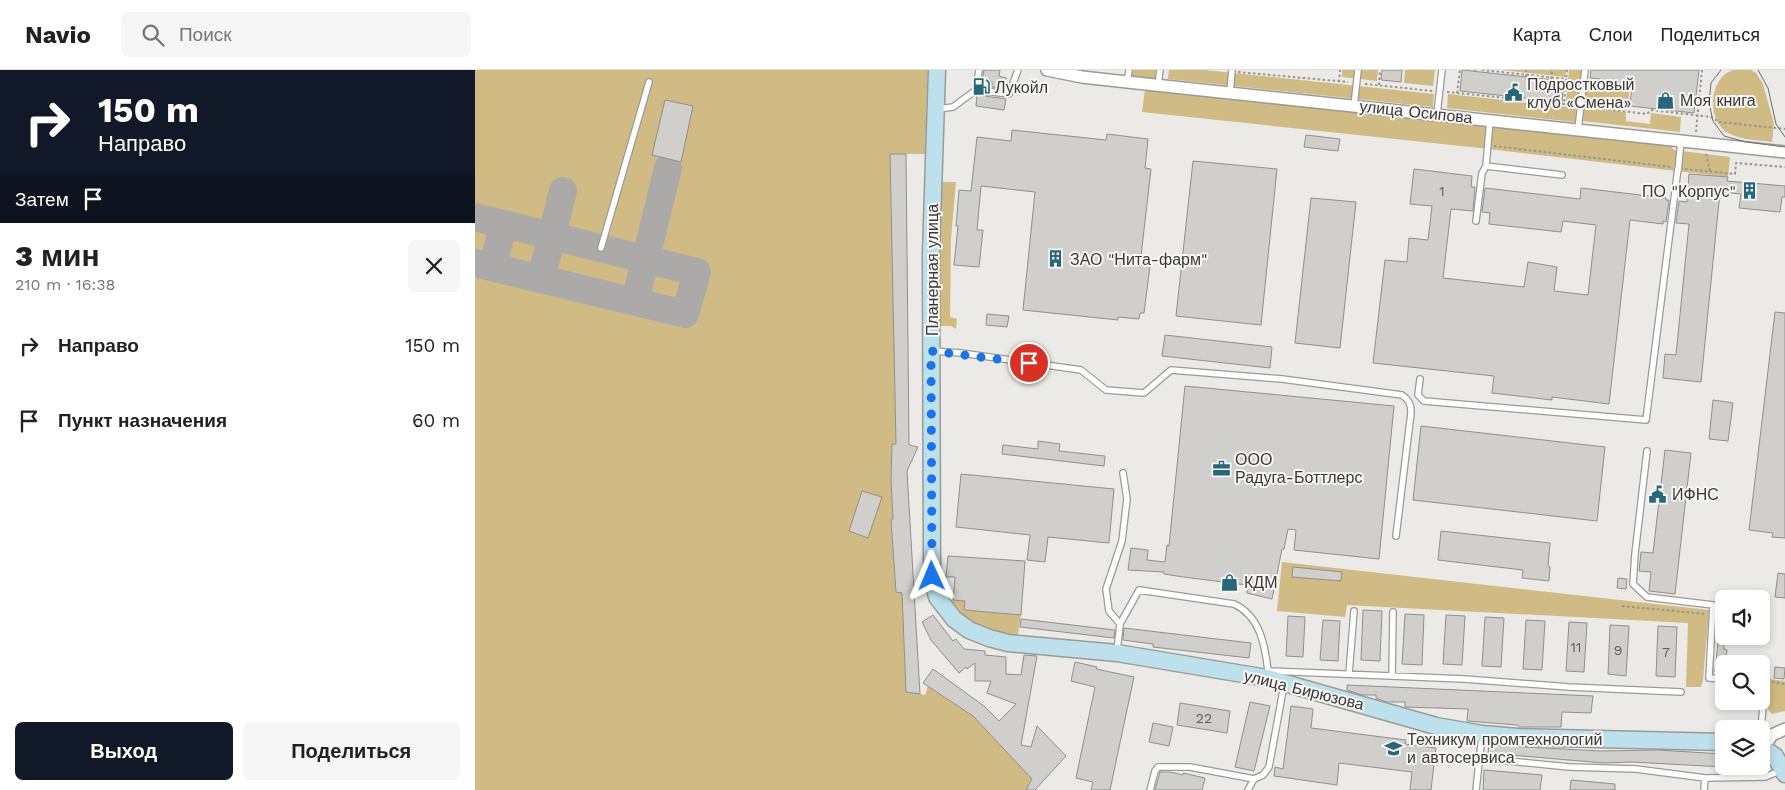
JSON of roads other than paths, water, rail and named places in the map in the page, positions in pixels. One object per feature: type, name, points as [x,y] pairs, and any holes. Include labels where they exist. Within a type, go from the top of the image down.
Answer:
[{"type":"main road","name":"Планерная улица","points":[[932,560],[931,253],[937,70]]},
{"type":"main road","name":"улица Бирюзова","points":[[932,560],[932,576],[937,597],[954,619],[969,630],[1008,643],[1117,653],[1268,674],[1285,683],[1437,726],[1483,734],[1518,737],[1715,742]]},
{"type":"main road","points":[[1770,752],[1775,756],[1784,772]]},
{"type":"street","name":"улица Осипова","points":[[1047,70],[1082,73],[1127,82],[1785,152]]},
{"type":"street","points":[[1770,738],[1785,730]]},
{"type":"lane","points":[[935,109],[953,107],[976,90],[979,70]]},
{"type":"lane","points":[[976,90],[1009,94],[1018,70]]},
{"type":"lane","points":[[1127,82],[1129,70]]},
{"type":"lane","points":[[1158,85],[1159,70]]},
{"type":"lane","points":[[1230,92],[1232,70]]},
{"type":"lane","points":[[1354,106],[1358,70]]},
{"type":"lane","points":[[1437,114],[1442,70]]},
{"type":"lane","points":[[1578,129],[1585,70]]},
{"type":"lane","points":[[601,248],[649,82]]},
{"type":"lane","points":[[987,92],[988,84]]},
{"type":"lane","points":[[1477,221],[1482,173],[1486,166],[1491,120]]},
{"type":"lane","points":[[1419,379],[1418,395],[1425,401],[1646,420],[1681,141]]},
{"type":"lane","points":[[1486,166],[1562,175]]},
{"type":"lane","points":[[931,351],[961,353],[1081,370],[1106,390],[1144,393],[1171,370],[1282,379],[1403,395],[1411,405],[1411,413],[1396,536]]},
{"type":"lane","points":[[1647,451],[1633,584],[1647,597],[1713,606],[1709,678],[1715,678]]},
{"type":"lane","points":[[1120,624],[1109,611],[1106,589],[1123,541],[1127,499],[1123,473]]},
{"type":"lane","points":[[1117,653],[1120,624],[1139,590],[1234,604],[1243,608],[1256,624],[1265,647],[1268,674],[1349,674],[1681,692]]},
{"type":"lane","points":[[1349,674],[1354,611]]},
{"type":"lane","points":[[1392,676],[1393,612]]},
{"type":"lane","points":[[1150,790],[1157,767],[1190,767],[1253,779],[1263,775],[1269,767],[1285,683]]},
{"type":"lane","points":[[1476,790],[1483,734]]},
{"type":"lane","points":[[1480,758],[1569,767],[1636,769],[1705,778],[1765,777],[1784,772]]},
{"type":"lane","points":[[1704,790],[1705,778]]},
{"type":"lane","points":[[1248,790],[1253,779]]},
{"type":"tram line","points":[[1721,70],[1711,83],[1709,103],[1713,121],[1724,136],[1746,142],[1785,147]]},
{"type":"tram line","points":[[1758,70],[1768,88],[1776,124],[1785,137]]},
{"type":"place","name":"Лукойл","points":[[981,87]]},
{"type":"place","name":"Подростковый клуб «Смена»","points":[[1513,93]]},
{"type":"place","name":"Моя книга","points":[[1666,100]]},
{"type":"place","name":"ПО \"Корпус\"","points":[[1750,191]]},
{"type":"place","name":"ЗАО \"Нита-фарм\"","points":[[1056,259]]},
{"type":"place","name":"ООО Радуга-Боттлерс","points":[[1221,468]]},
{"type":"place","name":"ИФНС","points":[[1658,494]]},
{"type":"place","name":"КДМ","points":[[1230,582]]},
{"type":"place","name":"Техникум промтехнологий и автосервиса","points":[[1393,748]]}]
